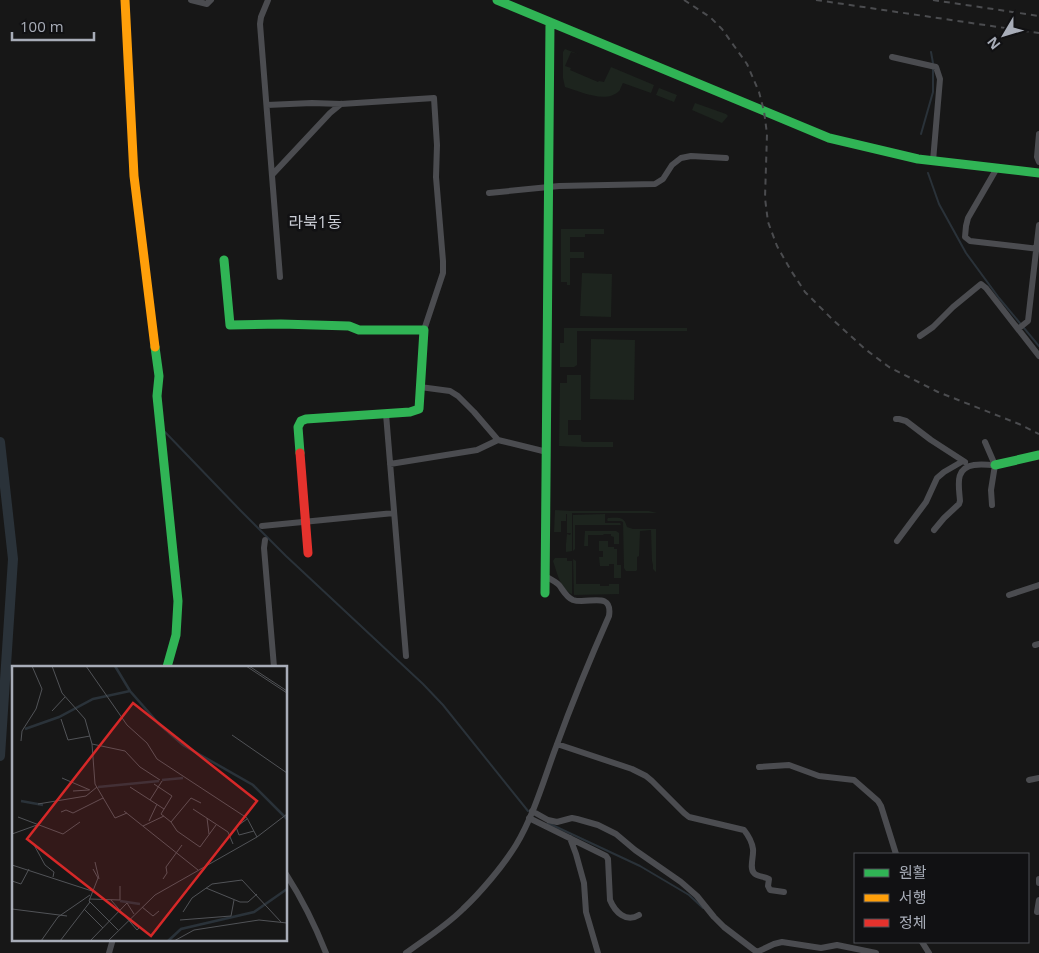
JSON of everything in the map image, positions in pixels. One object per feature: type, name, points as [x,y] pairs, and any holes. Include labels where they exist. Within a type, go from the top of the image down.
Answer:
[{"type":"main road","points":[[125,0],[134,176],[159,376],[157,396],[178,601],[176,634],[166,666]]},
{"type":"main road","points":[[497,0],[829,138],[918,159],[1039,173]]},
{"type":"main road","points":[[545,593],[549,187],[548,40],[550,22]]},
{"type":"main road","points":[[224,260],[230,325],[281,324],[349,326],[359,330],[424,330],[419,409],[410,412],[306,419],[299,424],[308,553]]},
{"type":"main road","points":[[995,465],[1039,455]]},
{"type":"street","points":[[191,0],[207,4],[211,0]]},
{"type":"street","points":[[268,0],[260,24],[280,277]]},
{"type":"street","points":[[892,57],[933,66],[940,79],[933,161]]},
{"type":"street","points":[[267,105],[341,104],[434,98],[437,145],[436,176],[443,272],[424,330]]},
{"type":"street","points":[[272,175],[330,112],[341,104]]},
{"type":"street","points":[[1039,134],[1037,157],[1039,162]]},
{"type":"street","points":[[489,193],[549,187],[655,184],[663,179],[672,165],[681,158],[691,156],[726,158]]},
{"type":"street","points":[[997,168],[968,218],[966,238],[970,241],[1038,249]]},
{"type":"street","points":[[1023,325],[1038,249],[1039,226]]},
{"type":"street","points":[[920,336],[933,327],[953,307],[981,284],[1023,325],[1039,356]]},
{"type":"street","points":[[420,387],[450,391],[458,396],[498,440],[547,452]]},
{"type":"street","points":[[386,414],[406,656]]},
{"type":"street","points":[[896,420],[906,421],[964,461],[974,465],[995,465]]},
{"type":"street","points":[[390,464],[477,450],[498,440]]},
{"type":"street","points":[[985,442],[995,465],[991,490],[992,506]]},
{"type":"street","points":[[896,541],[926,502],[937,478],[964,461]]},
{"type":"street","points":[[934,530],[959,504],[960,474],[962,470],[974,465]]},
{"type":"street","points":[[262,526],[394,513]]},
{"type":"street","points":[[265,540],[264,548],[274,666]]},
{"type":"street","points":[[406,953],[462,910],[515,847],[531,814],[609,616],[608,605],[604,601],[579,601],[571,599],[557,583],[545,576]]},
{"type":"street","points":[[1009,595],[1039,585]]},
{"type":"street","points":[[557,744],[632,769],[646,776],[689,817],[744,830],[753,848],[752,869],[754,873],[768,879],[770,890],[784,892]]},
{"type":"street","points":[[760,767],[790,765],[819,776],[854,780],[878,800],[882,806],[896,853]]},
{"type":"street","points":[[1029,780],[1039,778]]},
{"type":"street","points":[[531,814],[570,838],[606,856],[608,859],[610,900],[612,905],[623,916],[631,918],[639,916]]},
{"type":"street","points":[[531,814],[557,822],[572,818],[577,819],[598,825],[616,834],[635,850],[681,882],[697,896],[724,927],[758,952],[782,942],[821,948],[837,945],[876,953]]},
{"type":"street","points":[[570,838],[584,883],[586,912],[598,953]]},
{"type":"street","points":[[288,877],[301,898],[326,953]]},
{"type":"street","points":[[1037,912],[1039,900]]},
{"type":"street","points":[[109,953],[113,940]]},
{"type":"shaded area","points":[[565,49],[578,54],[571,52],[565,66],[571,68],[570,70],[598,82],[604,82],[611,67],[654,85],[651,93],[623,83],[620,90],[615,94],[601,97],[565,87],[563,52]]},
{"type":"shaded area","points":[[659,88],[677,95],[674,102],[656,95]]},
{"type":"shaded area","points":[[695,103],[728,116],[722,123],[692,110]]},
{"type":"shaded area","points":[[561,229],[604,229],[604,234],[585,234],[585,237],[570,237],[570,252],[584,252],[584,258],[570,258],[570,285],[567,285],[567,282],[561,282]]},
{"type":"shaded area","points":[[582,273],[612,274],[611,317],[580,316]]},
{"type":"shaded area","points":[[564,328],[687,328],[687,331],[577,331],[577,365],[574,367],[560,367],[560,343],[564,343]]},
{"type":"shaded area","points":[[591,339],[635,340],[634,400],[590,399]]},
{"type":"shaded area","points":[[567,375],[581,375],[581,420],[568,420],[568,435],[581,435],[581,441],[583,442],[613,442],[613,447],[559,446],[560,383],[567,383]]},
{"type":"shaded area","points":[[555,510],[649,511],[657,513],[572,513],[572,551],[566,552],[567,534],[570,535],[571,533],[567,533],[567,514],[566,521],[561,521],[561,532],[554,532]]},
{"type":"shaded area","points":[[605,514],[605,523],[620,523],[621,525],[575,525],[575,549],[573,551],[573,515]]},
{"type":"shaded area","points":[[608,518],[623,519],[627,527],[633,529],[656,529],[656,572],[653,569],[652,561],[651,530],[640,531],[637,570],[626,571],[624,568],[623,522],[608,521]]},
{"type":"shaded area","points":[[585,531],[616,531],[619,533],[619,544],[614,544],[614,537],[611,534],[604,534],[588,535],[588,546],[584,546]]},
{"type":"shaded area","points":[[599,541],[608,541],[608,547],[617,549],[617,565],[621,565],[621,578],[614,578],[614,564],[600,566],[599,557],[603,557],[603,551],[599,551]]},
{"type":"shaded area","points":[[555,558],[567,558],[567,561],[572,561],[572,594],[568,592],[560,580],[553,561]]},
{"type":"shaded area","points":[[573,559],[576,561],[576,584],[609,586],[609,584],[619,584],[619,594],[574,595]]},
{"type":"waterway","points":[[931,52],[933,63]]},
{"type":"waterway","points":[[921,134],[933,92],[933,68]]},
{"type":"waterway","points":[[928,173],[939,204],[966,253],[999,298],[1039,346]]},
{"type":"waterway","points":[[165,432],[286,556],[423,684],[443,705],[528,811]]},
{"type":"waterway","points":[[0,442],[13,559],[0,756]]},
{"type":"waterway","points":[[548,823],[640,866],[689,895],[703,908]]},
{"type":"railway","points":[[684,0],[710,17],[722,29],[747,64],[759,92],[767,134],[765,198],[768,222],[777,246],[805,292],[865,349],[889,367],[938,392],[1019,424],[1039,434]]},
{"type":"railway","points":[[816,0],[1039,33]]},
{"type":"railway","points":[[933,0],[1039,16]]},
{"type":"traffic: fast","points":[[497,0],[829,138],[918,159],[1039,173]]},
{"type":"traffic: fast","points":[[545,593],[550,22]]},
{"type":"traffic: fast","points":[[224,260],[230,325],[281,324],[349,326],[359,330],[424,330],[419,409],[410,412],[306,419],[301,421],[298,427],[300,453]]},
{"type":"traffic: fast","points":[[155,347],[159,376],[157,396],[178,601],[176,635],[167,666]]},
{"type":"traffic: fast","points":[[995,465],[1039,455]]},
{"type":"traffic: slow","points":[[125,0],[134,176],[155,347]]},
{"type":"traffic: jam","points":[[300,453],[308,553]]},
{"type":"district","name":"라북1동","points":[[315,222]]}]
